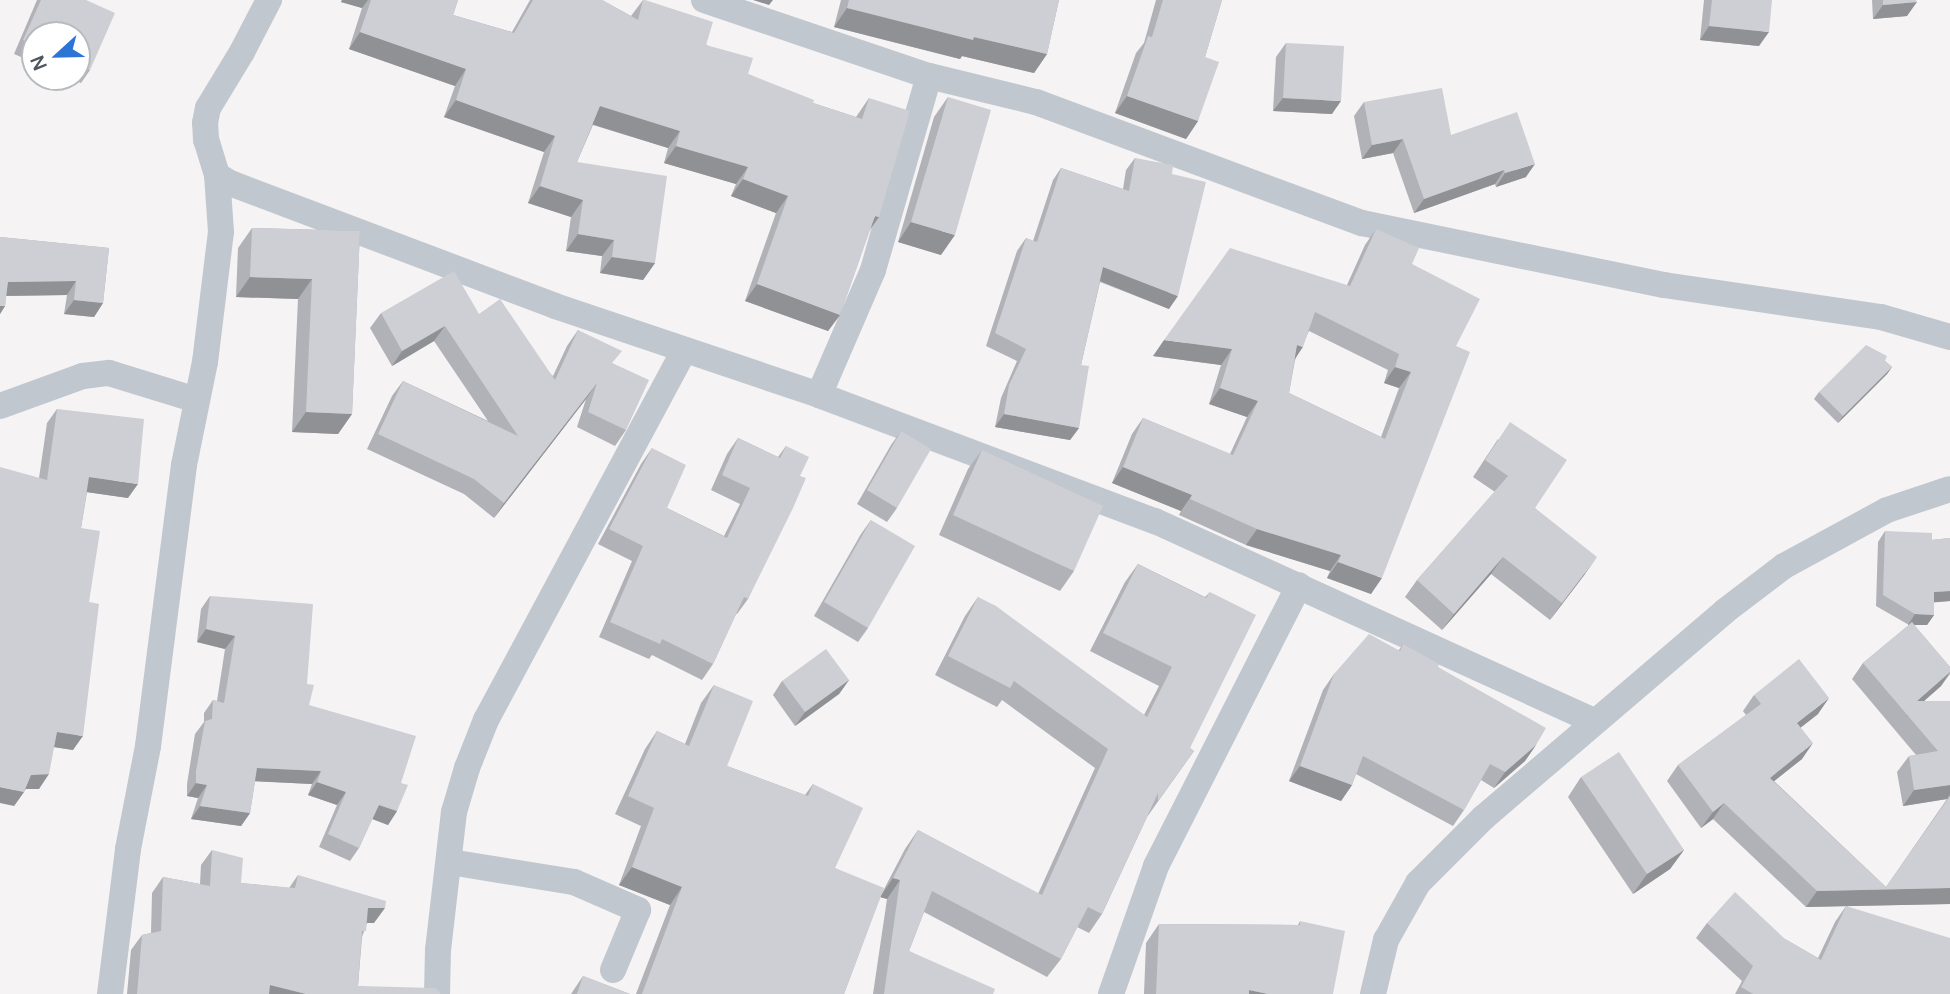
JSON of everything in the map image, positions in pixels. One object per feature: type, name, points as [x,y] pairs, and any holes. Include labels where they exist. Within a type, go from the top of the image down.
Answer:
[{"type":"street","points":[[110,994],[128,849],[148,746],[184,465],[197,400],[221,232],[217,174],[206,141],[208,108],[269,0]]},
{"type":"street","points":[[704,0],[929,76],[1037,102],[1362,223],[1664,285],[1881,317],[1950,337]]},
{"type":"street","points":[[819,395],[873,270],[929,76]]},
{"type":"street","points":[[217,174],[230,183],[555,306],[819,395],[1155,520],[1593,721]]},
{"type":"street","points":[[436,994],[438,950],[454,812],[467,768],[486,720],[684,350]]},
{"type":"street","points":[[0,406],[83,376],[109,373],[197,400]]},
{"type":"street","points":[[1373,994],[1386,940],[1418,883],[1483,818],[1593,721],[1725,611],[1784,566],[1887,510],[1950,489]]},
{"type":"street","points":[[1111,994],[1156,866],[1299,584]]},
{"type":"street","points":[[450,862],[574,882],[638,910],[613,970]]},
{"type":"building","points":[[41,0],[86,0],[115,13],[91,68],[91,21],[32,21]]},
{"type":"building","points":[[371,0],[458,0],[453,15],[514,33],[533,0],[602,0],[638,20],[645,0],[713,22],[706,45],[753,58],[748,74],[814,100],[813,103],[862,119],[869,98],[910,111],[879,217],[875,216],[840,315],[757,284],[788,196],[743,179],[748,167],[676,146],[680,131],[600,106],[577,162],[667,176],[655,263],[612,257],[614,240],[578,234],[583,200],[540,186],[555,136],[456,100],[466,69],[360,32]]},
{"type":"building","points":[[849,0],[1059,0],[1047,54],[974,37],[973,40],[847,8]]},
{"type":"building","points":[[1163,0],[1222,0],[1205,57],[1219,62],[1198,121],[1127,96],[1148,36],[1152,37]]},
{"type":"building","points":[[1712,0],[1772,0],[1769,32],[1709,26]]},
{"type":"building","points":[[1883,0],[1916,0],[1917,2],[1883,5]]},
{"type":"building","points":[[1286,43],[1344,46],[1341,101],[1283,98]]},
{"type":"building","points":[[1442,88],[1451,135],[1517,112],[1535,164],[1505,173],[1504,170],[1424,199],[1403,139],[1372,145],[1364,102]]},
{"type":"building","points":[[948,97],[991,110],[955,235],[911,222]]},
{"type":"building","points":[[1135,158],[1173,165],[1172,174],[1206,182],[1178,296],[1103,267],[1081,365],[1089,366],[1079,428],[1004,414],[1009,385],[1026,349],[995,333],[1026,238],[1037,242],[1061,168],[1129,191]]},
{"type":"building","points":[[252,228],[360,231],[352,414],[306,412],[312,279],[250,277]]},
{"type":"building","points":[[1376,229],[1419,248],[1412,264],[1480,299],[1456,346],[1470,352],[1382,578],[1338,562],[1341,555],[1257,529],[1190,499],[1192,495],[1123,467],[1143,418],[1233,455],[1258,401],[1220,388],[1232,349],[1164,340],[1230,248],[1350,286]],"holes":[[[1315,312],[1399,354],[1395,367],[1411,372],[1385,439],[1289,393],[1297,345],[1303,347]]]},
{"type":"building","points":[[0,237],[109,248],[103,303],[74,300],[76,281],[8,282],[5,306],[0,306]]},
{"type":"building","points":[[454,271],[479,314],[500,299],[555,380],[578,330],[622,351],[612,363],[649,380],[626,430],[588,412],[597,383],[504,503],[474,479],[378,434],[403,381],[518,436],[445,326],[402,351],[381,313]]},
{"type":"building","points":[[1866,345],[1887,356],[1885,361],[1892,367],[1843,416],[1819,392]]},
{"type":"building","points":[[57,409],[144,419],[138,484],[89,477],[81,528],[100,531],[89,602],[99,604],[83,736],[57,732],[49,774],[31,775],[24,792],[0,787],[0,467],[47,480]]},
{"type":"building","points":[[1510,422],[1567,460],[1535,508],[1597,557],[1562,603],[1503,557],[1454,614],[1417,580],[1508,476],[1485,460]]},
{"type":"building","points":[[901,431],[931,449],[897,508],[867,490]]},
{"type":"building","points":[[738,438],[780,458],[786,446],[809,457],[800,476],[806,478],[793,508],[748,599],[744,597],[713,664],[662,639],[660,644],[610,622],[643,546],[609,529],[652,448],[686,465],[667,508],[727,538],[750,488],[722,475]]},
{"type":"building","points":[[982,450],[1103,506],[1074,571],[953,515]]},
{"type":"building","points":[[871,520],[915,546],[868,628],[824,602]]},
{"type":"building","points":[[1885,531],[1932,533],[1932,540],[1950,538],[1950,591],[1934,592],[1934,615],[1915,614],[1883,595]]},
{"type":"building","points":[[1138,564],[1206,598],[1210,592],[1256,615],[1190,748],[1194,751],[1158,801],[1158,793],[1102,914],[1088,907],[1061,959],[932,891],[909,951],[995,989],[993,994],[884,994],[900,880],[893,878],[918,830],[1042,895],[1108,749],[1014,681],[1010,688],[948,656],[978,597],[996,606],[1147,717],[1172,667],[1103,633]]},
{"type":"building","points":[[210,596],[313,604],[307,684],[314,685],[309,705],[416,736],[401,783],[408,785],[397,811],[379,805],[359,848],[328,834],[346,792],[317,782],[321,771],[257,768],[250,813],[200,806],[207,785],[196,783],[196,771],[205,721],[212,719],[213,700],[224,703],[235,636],[206,629]]},
{"type":"building","points":[[1912,622],[1950,667],[1950,672],[1917,701],[1950,701],[1950,785],[1914,790],[1909,756],[1938,751],[1863,663]]},
{"type":"building","points":[[1369,634],[1400,651],[1403,644],[1439,664],[1438,667],[1546,728],[1536,745],[1505,772],[1490,764],[1464,810],[1363,756],[1352,785],[1300,766],[1334,674]]},
{"type":"building","points":[[826,649],[849,680],[805,712],[782,681]]},
{"type":"building","points":[[1799,659],[1829,698],[1797,723],[1813,743],[1770,778],[1886,887],[1950,796],[1950,888],[1817,891],[1724,803],[1713,812],[1678,765],[1761,704],[1754,695]]},
{"type":"building","points":[[714,685],[753,701],[727,766],[808,796],[813,784],[863,808],[835,868],[884,888],[844,994],[642,994],[682,887],[632,867],[654,808],[628,796],[657,731],[689,746]]},
{"type":"building","points":[[1619,752],[1684,850],[1647,874],[1581,777]]},
{"type":"building","points":[[212,850],[243,858],[241,883],[295,888],[298,875],[386,901],[385,908],[368,908],[366,931],[362,931],[358,986],[435,988],[440,994],[306,994],[270,985],[269,994],[137,994],[142,935],[161,931],[163,877],[210,886]]},
{"type":"building","points":[[1735,892],[1785,939],[1821,960],[1846,906],[1950,938],[1950,994],[1753,994],[1741,987],[1753,966],[1707,923]]},
{"type":"building","points":[[1300,921],[1345,931],[1333,994],[1268,994],[1249,990],[1249,994],[1156,994],[1159,924],[1300,925]]},
{"type":"building","points":[[583,976],[630,994],[577,994]]}]
